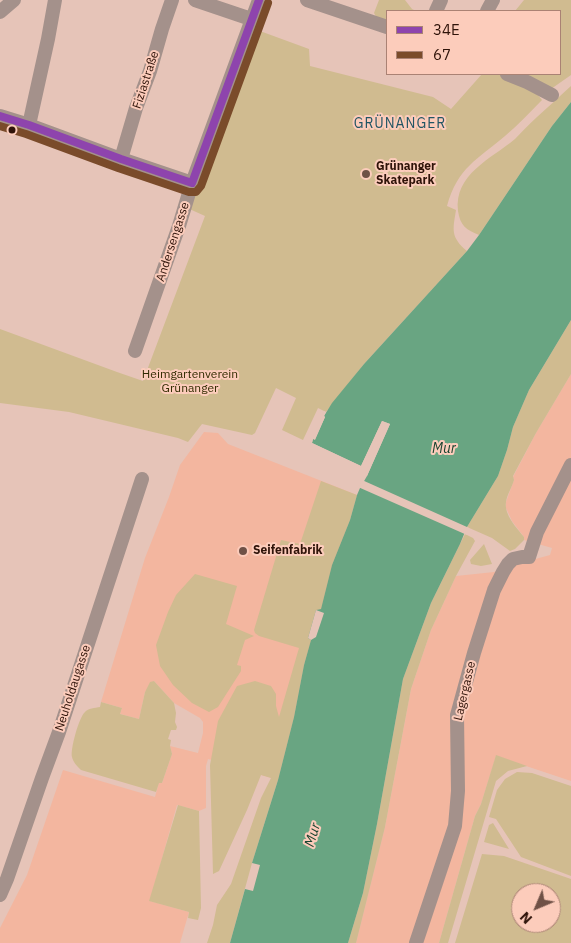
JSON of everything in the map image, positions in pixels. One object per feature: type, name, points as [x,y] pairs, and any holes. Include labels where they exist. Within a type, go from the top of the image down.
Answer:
[{"type":"street","points":[[0,12],[14,0]]},
{"type":"street","points":[[29,125],[55,0]]},
{"type":"street","name":"Fiziastraße","points":[[121,159],[172,0]]},
{"type":"street","points":[[195,0],[251,19]]},
{"type":"street","name":"Andersengasse","points":[[135,351],[179,226],[192,183],[259,0]]},
{"type":"street","points":[[307,0],[386,27]]},
{"type":"street","points":[[510,75],[552,95]]},
{"type":"street","points":[[0,116],[192,183]]},
{"type":"street","name":"Lagergasse","points":[[416,943],[455,826],[458,791],[457,715],[494,590],[508,564],[513,559],[529,557],[537,532],[571,465]]},
{"type":"street","name":"Neuholdaugasse","points":[[0,895],[59,732],[142,479]]},
{"type":"shaded area","points":[[571,374],[571,781],[496,756],[481,804],[475,816],[439,943],[356,943],[385,827],[411,689],[431,630],[456,576],[494,572],[550,555],[552,548],[524,540],[524,537],[512,521],[506,508],[506,502],[514,480],[513,477],[536,433]]},
{"type":"shaded area","points":[[204,432],[218,433],[228,444],[357,495],[304,665],[294,717],[278,780],[208,759],[206,766],[206,808],[199,811],[177,805],[150,901],[189,912],[180,943],[0,943],[0,928],[27,875],[63,770],[155,797],[159,782],[162,783],[172,754],[170,746],[198,753],[203,733],[203,722],[200,718],[174,703],[154,681],[145,692],[139,719],[120,714],[122,708],[101,702],[145,558],[180,465]]},
{"type":"green space","points":[[379,0],[405,0],[414,10],[386,10],[386,23],[378,20],[374,13]]},
{"type":"green space","points":[[524,0],[571,0],[571,75],[551,89],[519,75],[561,75],[561,10],[516,10]]},
{"type":"green space","name":"Heimgartenverein Grünanger","points":[[249,27],[309,49],[310,66],[433,97],[451,109],[481,75],[505,75],[538,95],[542,100],[510,132],[477,158],[457,182],[447,206],[456,210],[454,222],[455,237],[467,251],[364,364],[326,412],[318,408],[303,440],[282,430],[296,398],[276,388],[255,433],[252,435],[202,424],[188,442],[69,412],[0,403],[0,329],[143,381],[205,216],[185,207]]},
{"type":"green space","points":[[571,86],[571,102],[552,126],[479,235],[467,229],[460,220],[458,198],[468,177],[485,161],[515,139]]},
{"type":"green space","points":[[571,320],[571,374],[513,476],[514,480],[506,507],[509,516],[524,537],[524,540],[515,549],[510,551],[492,538],[467,527],[498,476],[513,427],[529,390]]},
{"type":"green space","points":[[321,481],[357,495],[350,520],[332,565],[321,609],[316,610],[294,717],[278,780],[230,943],[207,943],[217,905],[231,884],[261,798],[271,778],[261,775],[219,871],[213,874],[210,765],[218,721],[237,686],[255,681],[271,686],[276,694],[276,706],[279,717],[299,648],[259,636],[254,630],[281,540],[300,544]]},
{"type":"green space","points":[[465,534],[475,541],[456,576],[431,630],[411,689],[385,827],[356,943],[348,943],[363,893],[403,679],[431,603]]},
{"type":"green space","points":[[484,544],[492,564],[481,566],[471,564],[470,560]]},
{"type":"green space","points":[[195,574],[237,586],[226,624],[254,636],[245,640],[237,665],[241,666],[241,671],[218,707],[209,712],[192,703],[173,685],[160,666],[156,645],[176,595]]},
{"type":"green space","points":[[154,681],[174,703],[177,727],[176,730],[171,730],[168,739],[171,740],[172,754],[162,783],[159,783],[156,792],[81,770],[73,761],[72,753],[78,727],[85,712],[100,707],[101,702],[122,708],[120,714],[139,719],[145,692],[150,682]]},
{"type":"green space","points":[[496,755],[527,766],[508,771],[496,781],[448,943],[439,943],[475,816],[481,804]]},
{"type":"green space","points":[[517,772],[532,773],[571,786],[571,876],[521,857],[496,819],[489,817],[497,790],[505,779]]},
{"type":"green space","points":[[178,805],[199,811],[201,908],[198,920],[188,918],[189,912],[149,901]]},
{"type":"green space","points":[[493,823],[509,849],[484,842],[489,825]]},
{"type":"green space","points":[[482,854],[504,856],[571,879],[571,943],[455,943]]},
{"type":"water","name":"Mur","points":[[571,102],[571,320],[529,390],[513,427],[498,476],[467,527],[431,603],[403,679],[363,893],[348,943],[230,943],[245,889],[253,891],[260,865],[252,863],[278,780],[294,717],[311,640],[308,638],[316,610],[321,609],[332,565],[350,520],[357,495],[390,424],[382,421],[361,466],[312,443],[313,439],[315,439],[324,416],[332,403],[364,364],[467,251],[552,126]]},
{"type":"pier","points":[[324,411],[326,412],[325,417],[312,443],[361,466],[382,421],[390,424],[367,476],[364,475],[387,425],[383,424],[364,467],[361,468],[310,444]]},
{"type":"pier","points":[[362,480],[469,528],[467,535],[358,487]]},
{"type":"pier","points":[[316,610],[324,613],[316,637],[311,640],[308,638]]},
{"type":"transit line","name":"34E","points":[[0,116],[192,183],[259,0]]},
{"type":"transit line","name":"67","points":[[0,126],[189,192],[196,192],[201,186],[268,3]]},
{"type":"place","name":"Grünanger Skatepark","points":[[366,174]]},
{"type":"place","name":"Seifenfabrik","points":[[243,551]]},
{"type":"district","name":"GRÜNANGER","points":[[400,124]]}]
